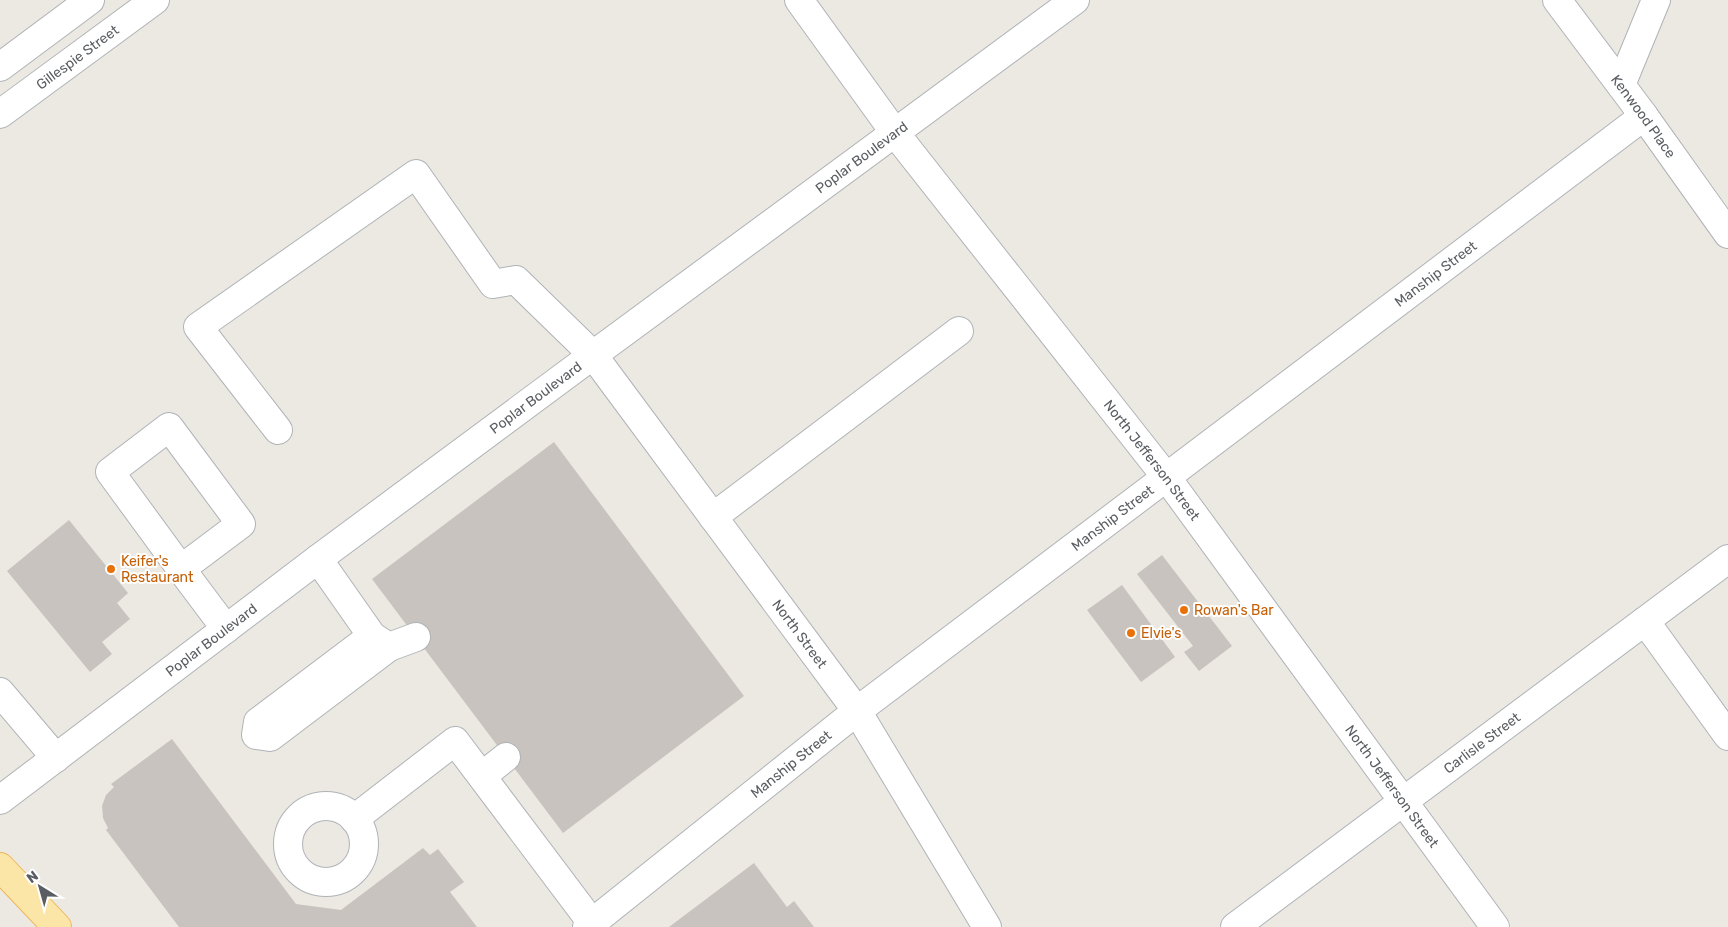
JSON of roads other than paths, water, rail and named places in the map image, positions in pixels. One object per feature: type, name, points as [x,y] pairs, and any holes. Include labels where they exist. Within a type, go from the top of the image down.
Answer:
[{"type":"main road","points":[[0,868],[57,927]]},
{"type":"street","name":"Gillespie Street","points":[[0,114],[155,0]]},
{"type":"street","name":"North Jefferson Street","points":[[799,0],[895,132],[1167,478],[1495,927]]},
{"type":"street","name":"Poplar Boulevard","points":[[0,800],[592,354],[1076,0]]},
{"type":"street","name":"Kenwood Place","points":[[1557,0],[1644,116],[1728,234]]},
{"type":"street","points":[[1621,85],[1656,0]]},
{"type":"street","points":[[0,67],[88,2],[108,34]]},
{"type":"street","name":"Manship Street","points":[[590,925],[857,711],[1644,116]]},
{"type":"street","name":"North Street","points":[[278,430],[198,327],[416,174],[493,284],[516,280],[592,354],[857,711],[976,923]]},
{"type":"street","points":[[713,517],[959,331]]},
{"type":"street","points":[[181,569],[240,524],[168,427],[110,472],[181,569],[226,629]]},
{"type":"street","points":[[318,559],[381,642]]},
{"type":"street","name":"Carlisle Street","points":[[1235,927],[1728,559]]},
{"type":"street","points":[[1644,622],[1728,736]]},
{"type":"street","points":[[248,742],[258,722],[381,642],[416,637]]},
{"type":"street","points":[[2,699],[56,758]]},
{"type":"street","points":[[354,819],[455,741],[590,925]]},
{"type":"street","points":[[482,776],[506,757]]},
{"type":"place","name":"Keifer's Restaurant","points":[[111,569]]},
{"type":"place","name":"Rowan's Bar","points":[[1184,610]]},
{"type":"place","name":"Elvie's","points":[[1131,633]]}]
